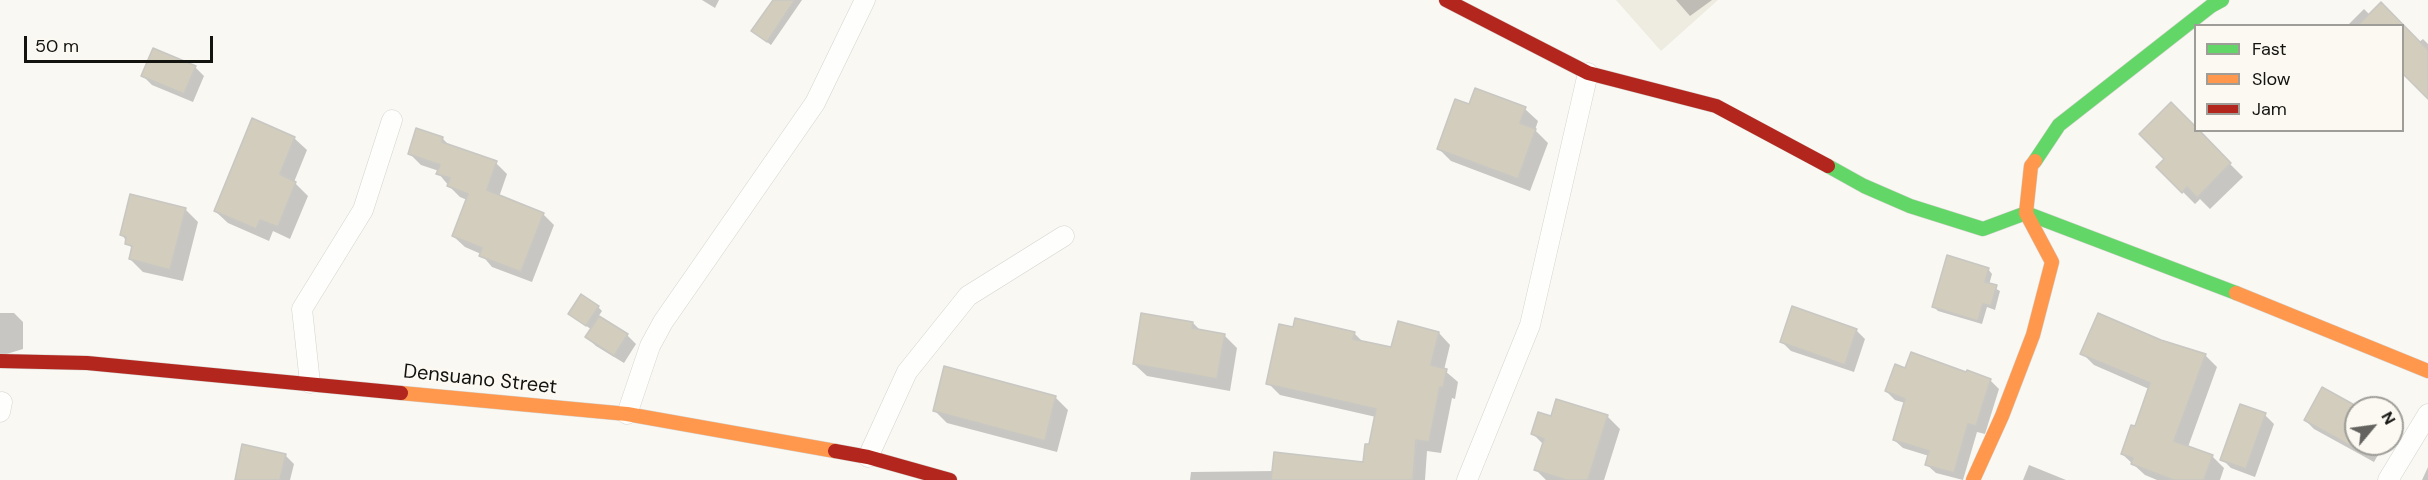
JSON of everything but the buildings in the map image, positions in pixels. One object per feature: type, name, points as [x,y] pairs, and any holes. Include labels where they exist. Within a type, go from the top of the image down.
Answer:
[{"type":"street","points":[[627,414],[650,346],[663,322],[815,103],[865,0]]},
{"type":"street","points":[[1446,0],[1588,73],[1716,105],[1864,186],[1910,206],[1983,229],[2026,213],[2259,302],[2428,371]]},
{"type":"street","points":[[1973,480],[2002,416],[2033,334],[2052,262],[2026,213],[2031,166],[2059,125],[2211,6],[2222,0]]},
{"type":"street","points":[[1467,480],[1530,325],[1588,73]]},
{"type":"street","points":[[310,383],[302,309],[363,210],[392,120]]},
{"type":"street","points":[[868,457],[907,372],[968,296],[1064,236]]},
{"type":"street","name":"Densuano Street","points":[[0,361],[87,363],[627,414],[868,457],[950,480]]},
{"type":"street","points":[[2388,480],[2428,414]]},
{"type":"shaded area","points":[[1616,0],[1718,0],[1661,51]]},
{"type":"traffic: fast","points":[[2035,161],[2059,125],[2211,6],[2222,0]]},
{"type":"traffic: fast","points":[[1828,166],[1864,186],[1910,206],[1983,229],[2026,213],[2236,293]]},
{"type":"traffic: slow","points":[[1973,480],[2002,416],[2033,335],[2052,262],[2026,213],[2031,166],[2035,161]]},
{"type":"traffic: slow","points":[[2236,293],[2428,371]]},
{"type":"traffic: slow","points":[[401,393],[627,414],[835,451]]},
{"type":"traffic: jam","points":[[1446,0],[1588,73],[1716,106],[1828,166]]},
{"type":"traffic: jam","points":[[0,361],[87,363],[401,393]]},
{"type":"traffic: jam","points":[[835,451],[868,457],[950,480]]}]
